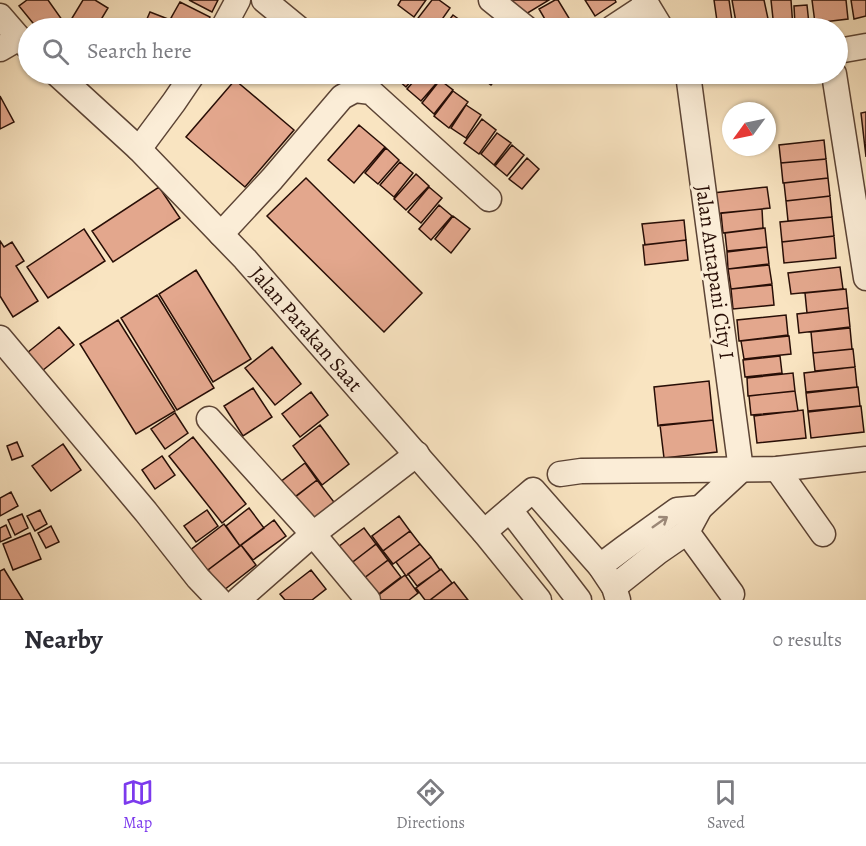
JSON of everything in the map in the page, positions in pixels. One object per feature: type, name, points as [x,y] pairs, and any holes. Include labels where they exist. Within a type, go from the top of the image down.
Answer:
[{"type":"street","points":[[228,18],[238,0]]},
{"type":"street","points":[[264,0],[286,18]]},
{"type":"street","points":[[491,0],[514,18]]},
{"type":"street","points":[[625,18],[646,2],[655,18]]},
{"type":"street","points":[[0,16],[16,45]]},
{"type":"street","points":[[848,49],[866,45]]},
{"type":"street","name":"Jalan Parakan Saat","points":[[68,84],[139,149],[245,259],[417,454],[539,600]]},
{"type":"street","points":[[139,149],[186,84]]},
{"type":"street","name":"Jalan Antapani City I","points":[[689,84],[741,470]]},
{"type":"street","points":[[836,84],[859,187],[866,278]]},
{"type":"street","points":[[221,234],[342,98],[355,90],[370,92],[489,199]]},
{"type":"street","points":[[0,338],[146,512],[198,578],[219,600]]},
{"type":"street","points":[[209,419],[313,534],[368,600]]},
{"type":"street","points":[[238,600],[313,534],[417,454]]},
{"type":"street","points":[[560,474],[581,471],[777,469],[866,459]]},
{"type":"street","points":[[777,469],[823,534]]},
{"type":"street","points":[[484,532],[533,490],[600,567],[616,593],[658,552],[687,532],[700,508],[741,470]]},
{"type":"street","points":[[600,567],[677,510],[700,508]]},
{"type":"street","points":[[510,510],[579,600]]},
{"type":"street","points":[[687,532],[732,594]]},
{"type":"building","points":[[27,0],[48,0],[61,18],[29,18],[19,6]]},
{"type":"building","points":[[83,0],[95,0],[108,8],[102,18],[72,18]]},
{"type":"building","points":[[189,0],[218,0],[212,12]]},
{"type":"building","points":[[401,0],[426,0],[414,17],[398,5]]},
{"type":"building","points":[[432,0],[439,0],[450,8],[443,18],[418,18]]},
{"type":"building","points":[[510,0],[549,0],[521,17]]},
{"type":"building","points":[[558,0],[569,18],[544,18],[539,9]]},
{"type":"building","points":[[585,0],[615,0],[616,2],[595,16]]},
{"type":"building","points":[[714,0],[729,0],[732,18],[717,18]]},
{"type":"building","points":[[732,0],[764,0],[768,18],[735,18]]},
{"type":"building","points":[[771,0],[791,0],[792,18],[773,18]]},
{"type":"building","points":[[812,0],[846,0],[848,18],[814,18]]},
{"type":"building","points":[[851,0],[866,0],[866,16],[854,19]]},
{"type":"building","points":[[180,2],[210,17],[209,18],[171,18]]},
{"type":"building","points":[[807,5],[808,18],[795,18],[794,6]]},
{"type":"building","points":[[150,12],[165,18],[147,18]]},
{"type":"building","points":[[232,84],[240,84],[294,130],[245,187],[186,137]]},
{"type":"building","points":[[411,84],[436,84],[421,101],[407,89]]},
{"type":"building","points":[[437,84],[445,84],[453,90],[434,114],[422,103]]},
{"type":"building","points":[[453,91],[468,102],[449,128],[434,116]]},
{"type":"building","points":[[0,96],[14,122],[0,129]]},
{"type":"building","points":[[466,105],[481,115],[466,138],[451,128]]},
{"type":"building","points":[[866,112],[866,157],[861,113]]},
{"type":"building","points":[[482,119],[496,130],[479,154],[464,143]]},
{"type":"building","points":[[359,125],[385,147],[354,183],[328,160]]},
{"type":"building","points":[[497,133],[511,143],[494,165],[481,154]]},
{"type":"building","points":[[824,140],[826,159],[781,163],[779,145]]},
{"type":"building","points":[[512,145],[524,155],[507,176],[495,166]]},
{"type":"building","points":[[386,148],[399,160],[378,184],[365,173]]},
{"type":"building","points":[[527,158],[539,169],[522,189],[509,179]]},
{"type":"building","points":[[826,159],[828,178],[783,183],[781,163]]},
{"type":"building","points":[[400,162],[413,173],[394,197],[380,185]]},
{"type":"building","points":[[416,174],[429,186],[406,210],[394,199]]},
{"type":"building","points":[[306,178],[422,293],[384,332],[267,216]]},
{"type":"building","points":[[828,178],[830,196],[786,201],[784,183]]},
{"type":"building","points":[[159,187],[180,218],[113,262],[92,231]]},
{"type":"building","points":[[429,187],[442,198],[421,223],[408,212]]},
{"type":"building","points":[[767,187],[770,208],[715,214],[713,193]]},
{"type":"building","points":[[830,196],[832,217],[788,221],[786,201]]},
{"type":"building","points":[[439,205],[452,216],[431,240],[419,229]]},
{"type":"building","points":[[762,209],[763,228],[723,233],[721,213]]},
{"type":"building","points":[[453,216],[470,229],[451,253],[435,239]]},
{"type":"building","points":[[832,217],[834,236],[782,242],[780,222]]},
{"type":"building","points":[[684,220],[686,240],[645,245],[642,224]]},
{"type":"building","points":[[765,228],[767,247],[727,251],[725,233]]},
{"type":"building","points":[[84,229],[105,261],[48,298],[27,267]]},
{"type":"building","points":[[834,236],[836,258],[784,263],[782,242]]},
{"type":"building","points":[[686,240],[688,260],[645,265],[643,245]]},
{"type":"building","points":[[0,241],[4,247],[12,242],[24,261],[16,266],[38,301],[13,317],[0,296]]},
{"type":"building","points":[[767,247],[769,264],[728,269],[727,252]]},
{"type":"building","points":[[769,265],[772,284],[731,289],[728,269]]},
{"type":"building","points":[[840,267],[843,289],[791,294],[788,273]]},
{"type":"building","points":[[196,270],[251,359],[213,382],[159,294]]},
{"type":"building","points":[[772,285],[774,305],[733,309],[731,289]]},
{"type":"building","points":[[846,289],[848,308],[807,313],[805,293]]},
{"type":"building","points":[[157,295],[214,388],[177,410],[121,318]]},
{"type":"building","points":[[848,308],[850,327],[799,333],[797,314]]},
{"type":"building","points":[[786,315],[788,335],[739,341],[737,320]]},
{"type":"building","points":[[118,320],[175,411],[136,434],[80,344]]},
{"type":"building","points":[[59,327],[74,345],[37,375],[22,357]]},
{"type":"building","points":[[850,328],[852,349],[813,353],[811,332]]},
{"type":"building","points":[[789,336],[791,354],[744,359],[741,341]]},
{"type":"building","points":[[272,347],[301,384],[275,405],[245,368]]},
{"type":"building","points":[[853,349],[855,367],[815,371],[813,353]]},
{"type":"building","points":[[780,356],[782,373],[745,377],[743,360]]},
{"type":"building","points":[[855,367],[857,387],[806,392],[804,373]]},
{"type":"building","points":[[793,373],[795,391],[748,396],[747,378]]},
{"type":"building","points":[[709,381],[713,420],[658,426],[654,387]]},
{"type":"building","points":[[858,387],[860,406],[808,411],[806,393]]},
{"type":"building","points":[[253,388],[272,417],[243,436],[224,406]]},
{"type":"building","points":[[795,391],[798,411],[751,415],[749,396]]},
{"type":"building","points":[[311,392],[328,415],[300,437],[282,414]]},
{"type":"building","points":[[861,406],[864,432],[811,438],[808,412]]},
{"type":"building","points":[[803,410],[806,438],[757,443],[754,416]]},
{"type":"building","points":[[175,413],[188,433],[165,449],[151,429]]},
{"type":"building","points":[[713,420],[717,452],[664,458],[660,425]]},
{"type":"building","points":[[320,425],[349,464],[322,485],[293,446]]},
{"type":"building","points":[[193,437],[246,504],[222,523],[169,456]]},
{"type":"building","points":[[17,442],[23,456],[12,460],[7,446]]},
{"type":"building","points":[[63,444],[81,470],[51,491],[32,466]]},
{"type":"building","points":[[162,456],[175,475],[155,489],[142,470]]},
{"type":"building","points":[[305,463],[317,480],[288,502],[275,486]]},
{"type":"building","points":[[317,480],[337,506],[308,528],[289,502]]},
{"type":"building","points":[[11,492],[18,506],[0,516],[0,498]]},
{"type":"building","points":[[249,508],[264,528],[240,546],[226,526]]},
{"type":"building","points":[[40,510],[47,524],[35,531],[27,516]]},
{"type":"building","points":[[207,510],[218,526],[196,542],[184,526]]},
{"type":"building","points":[[22,514],[28,528],[15,535],[8,520]]},
{"type":"building","points":[[399,516],[410,531],[383,551],[372,536]]},
{"type":"building","points":[[274,520],[286,536],[253,560],[241,545]]},
{"type":"building","points":[[224,524],[240,546],[205,572],[189,551]]},
{"type":"building","points":[[6,525],[11,537],[0,542],[0,528]]},
{"type":"building","points":[[51,526],[59,542],[46,548],[38,533]]},
{"type":"building","points":[[364,528],[376,544],[350,564],[338,547]]},
{"type":"building","points":[[410,531],[420,544],[393,564],[383,551]]},
{"type":"building","points":[[30,533],[41,559],[13,570],[3,544]]},
{"type":"building","points":[[376,544],[388,560],[360,581],[349,565]]},
{"type":"building","points":[[420,544],[431,557],[406,576],[396,562]]},
{"type":"building","points":[[241,545],[256,565],[224,590],[208,570]]},
{"type":"building","points":[[431,557],[440,570],[417,586],[408,574]]},
{"type":"building","points":[[388,560],[401,577],[372,599],[359,582]]},
{"type":"building","points":[[4,569],[23,600],[0,600],[0,571]]},
{"type":"building","points":[[441,569],[452,583],[430,600],[425,600],[416,588]]},
{"type":"building","points":[[311,570],[326,589],[312,600],[285,600],[280,594]]},
{"type":"building","points":[[405,575],[418,593],[409,600],[372,600]]},
{"type":"building","points":[[454,582],[468,600],[430,600]]}]
